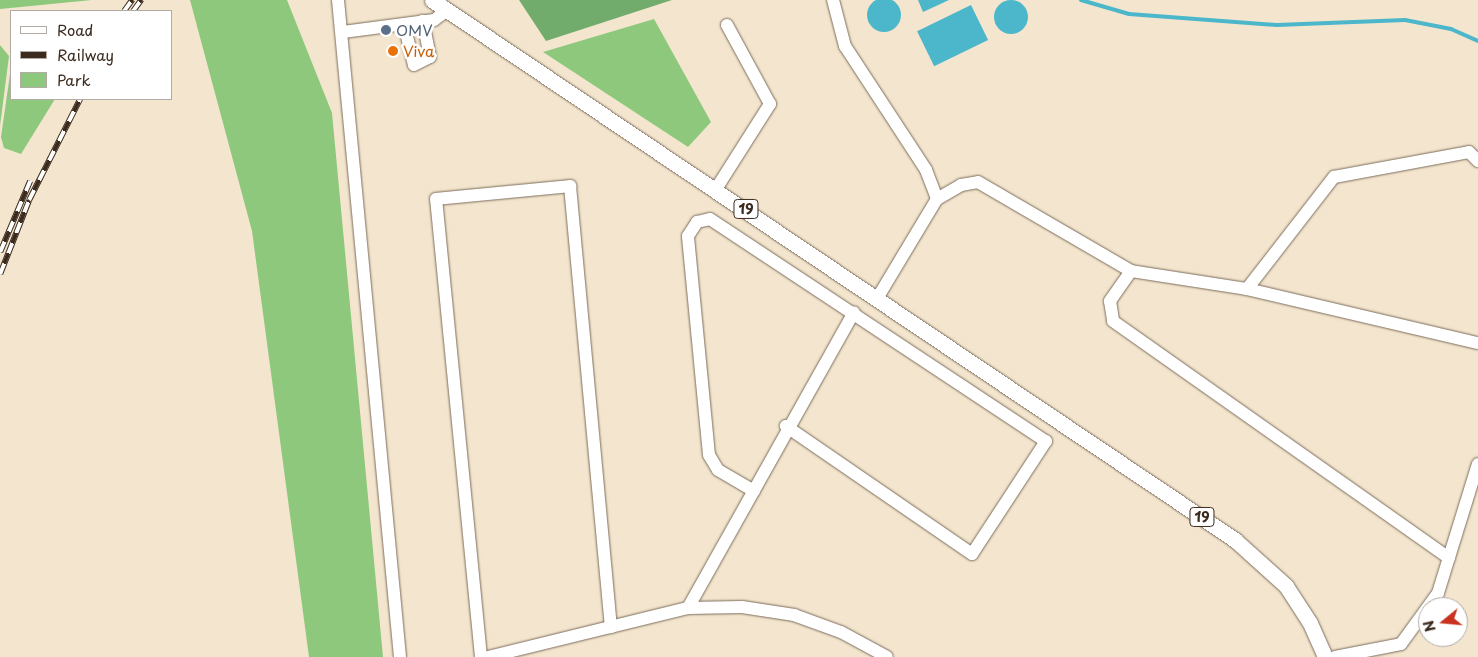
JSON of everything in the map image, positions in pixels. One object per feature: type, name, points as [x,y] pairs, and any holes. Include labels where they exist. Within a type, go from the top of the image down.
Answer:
[{"type":"main road","name":"19","points":[[432,0],[878,297],[1235,540],[1286,586],[1310,623],[1325,657]]},
{"type":"street","points":[[338,0],[343,32],[400,657]]},
{"type":"street","points":[[834,0],[845,46],[926,170],[937,199]]},
{"type":"street","points":[[343,32],[423,21],[448,10]]},
{"type":"street","points":[[404,24],[414,65],[430,57],[423,21]]},
{"type":"street","points":[[716,189],[770,104],[727,25]]},
{"type":"street","points":[[1247,289],[1334,177],[1469,152],[1478,161]]},
{"type":"street","points":[[878,297],[937,199],[961,185],[978,182],[989,186],[1131,271],[1247,289],[1478,342]]},
{"type":"street","points":[[481,657],[436,199],[570,186],[611,627]]},
{"type":"street","points":[[754,491],[718,470],[709,455],[688,236],[697,222],[710,219],[854,312],[1046,441],[972,554],[786,426]]},
{"type":"street","points":[[1131,271],[1110,301],[1113,321],[1449,558]]},
{"type":"street","points":[[688,608],[754,491],[786,426],[854,312]]},
{"type":"street","points":[[1335,657],[1401,644],[1438,593],[1478,464]]},
{"type":"street","points":[[488,657],[688,608],[742,607],[794,615],[842,632],[888,657]]},
{"type":"green space","points":[[0,0],[92,0],[0,9]]},
{"type":"green space","points":[[190,0],[287,0],[332,113],[383,657],[309,657],[252,231]]},
{"type":"green space","points":[[519,0],[672,0],[546,41]]},
{"type":"green space","points":[[654,19],[711,122],[688,147],[543,52]]},
{"type":"green space","points":[[0,45],[9,56],[0,126]]},
{"type":"green space","points":[[10,74],[10,100],[54,100],[21,154],[4,148],[1,137]]},
{"type":"water","points":[[878,-1],[890,-1],[900,9],[900,21],[890,31],[878,31],[868,21],[868,9]]},
{"type":"water","points":[[918,0],[949,0],[923,12]]},
{"type":"water","points":[[1011,0],[1018,1],[1023,5],[1027,10],[1027,24],[1023,29],[1018,33],[1011,34],[1004,33],[999,29],[995,24],[994,17],[995,10],[999,5],[1004,1]]},
{"type":"water","points":[[971,5],[988,40],[934,66],[917,31]]},
{"type":"waterway","points":[[1081,0],[1129,14],[1277,25],[1405,20],[1451,29],[1478,41]]},
{"type":"railway","points":[[125,10],[132,0]]},
{"type":"railway","points":[[134,10],[141,0]]},
{"type":"railway","points":[[0,274],[29,200],[79,100]]},
{"type":"railway","points":[[0,252],[30,181]]},
{"type":"place","name":"OMV","points":[[386,30]]},
{"type":"place","name":"Viva","points":[[393,51]]}]
